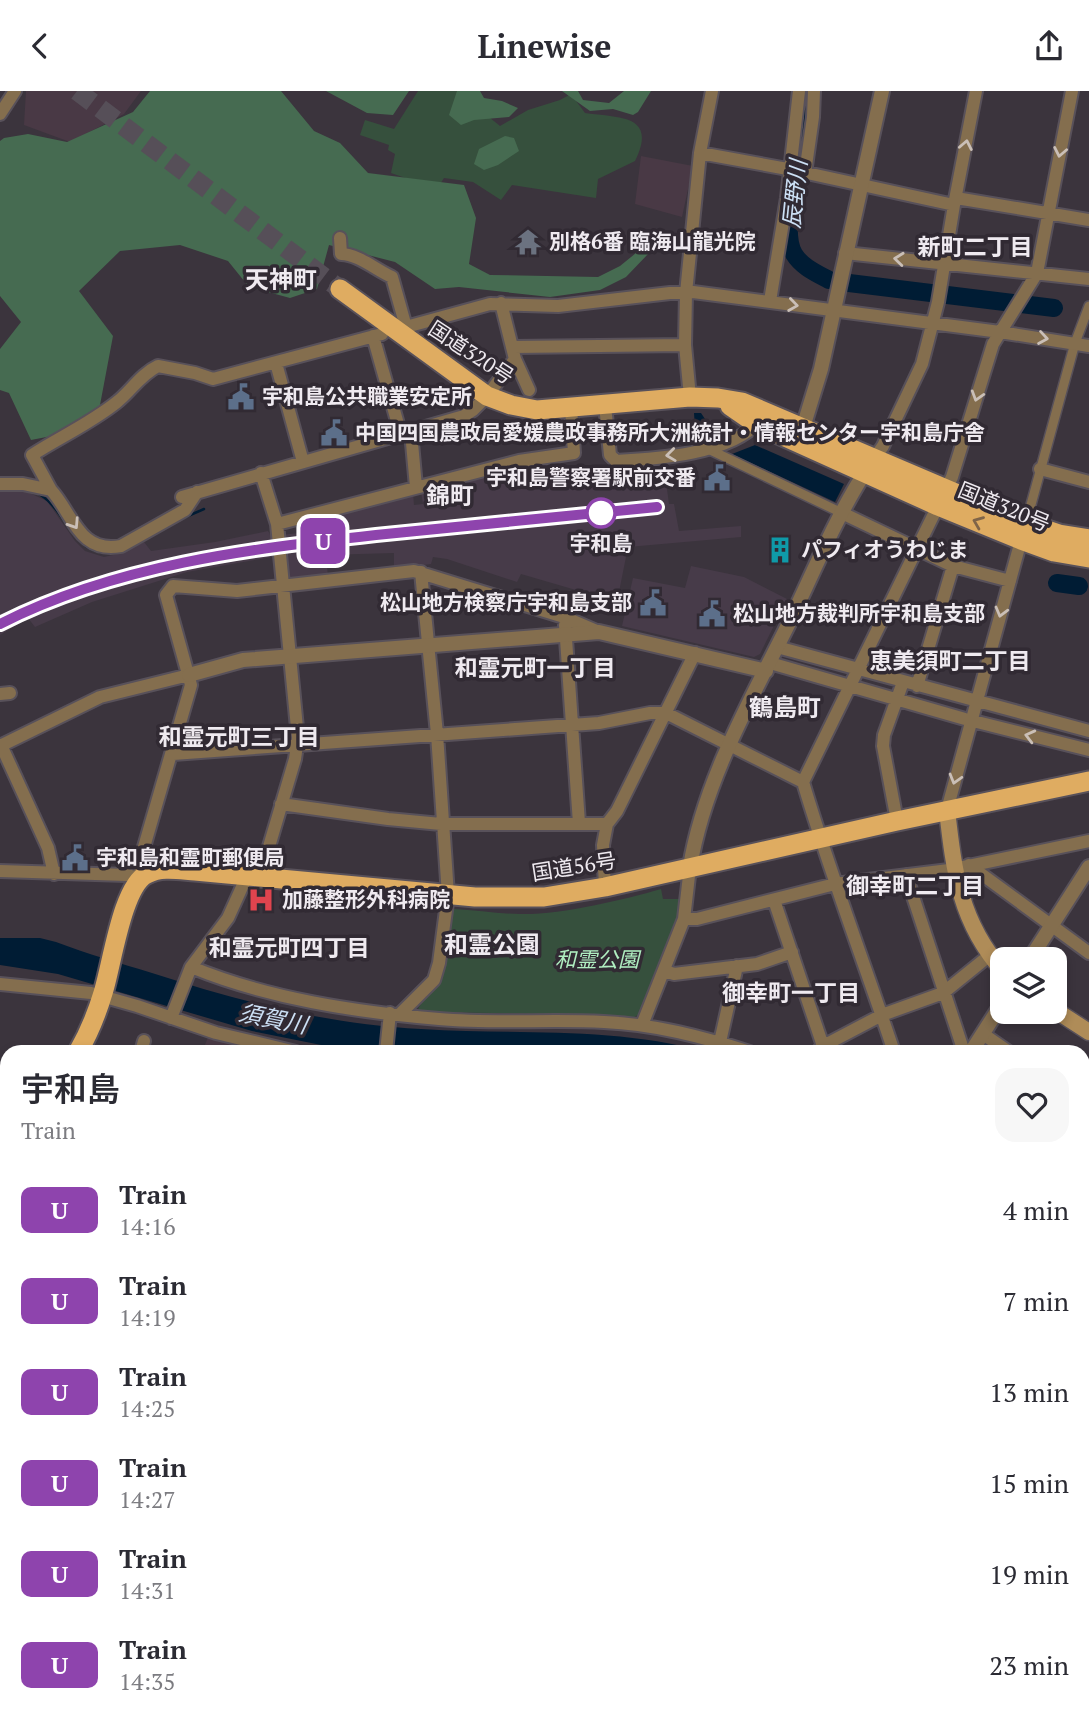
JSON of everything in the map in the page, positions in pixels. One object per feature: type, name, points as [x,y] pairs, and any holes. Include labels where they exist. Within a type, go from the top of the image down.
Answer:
[{"type":"highway","name":"国道320号","points":[[340,289],[488,396],[524,408],[547,410],[690,397],[718,398],[942,498],[1023,531],[1054,552],[1089,558]]},
{"type":"highway","name":"国道320号","points":[[1023,531],[1089,539]]},
{"type":"highway","name":"国道56号","points":[[140,878],[156,870],[172,869],[448,895],[544,897],[606,887],[947,810],[1089,781]]},
{"type":"highway","points":[[82,1045],[103,993],[129,898],[140,878]]},
{"type":"main road","points":[[947,810],[961,867],[965,913],[990,955]]},
{"type":"main road","points":[[1067,1018],[1089,1033]]},
{"type":"street","points":[[0,114],[15,91]]},
{"type":"street","points":[[690,397],[685,345],[693,293],[712,91]]},
{"type":"street","points":[[798,171],[799,91]]},
{"type":"street","points":[[770,301],[798,171],[813,117],[814,91]]},
{"type":"street","points":[[801,435],[821,369],[882,91]]},
{"type":"street","points":[[642,1025],[684,919],[690,867],[705,805],[730,746],[842,513],[883,446],[918,375],[939,295],[976,91]]},
{"type":"street","points":[[892,1045],[867,967],[820,840],[803,782],[953,474],[993,344],[1037,273],[1072,91]]},
{"type":"street","points":[[705,154],[955,202],[1048,213],[1089,221]]},
{"type":"street","points":[[340,239],[341,254],[351,254],[375,270],[392,277],[406,327],[490,304],[558,306],[693,293],[770,301],[1089,346]]},
{"type":"street","points":[[845,253],[1089,279]]},
{"type":"street","points":[[501,303],[514,353],[529,390]]},
{"type":"street","points":[[947,810],[1040,469],[1089,306]]},
{"type":"street","points":[[197,492],[185,510],[121,546],[103,547],[83,537],[51,490],[32,455],[97,417],[158,366],[213,379],[378,335],[406,434],[416,487]]},
{"type":"street","points":[[514,353],[685,345]]},
{"type":"street","points":[[182,497],[464,416],[488,396],[514,353]]},
{"type":"street","points":[[276,363],[303,462]]},
{"type":"street","points":[[605,405],[610,455],[616,461],[685,454],[706,448],[742,436],[761,418]]},
{"type":"street","points":[[277,524],[519,461],[574,453],[571,408]]},
{"type":"street","points":[[706,448],[953,565],[1010,581]]},
{"type":"street","points":[[1040,469],[1089,482]]},
{"type":"street","points":[[172,1016],[189,971],[228,918],[253,877],[281,804],[297,746],[277,524],[261,473]]},
{"type":"street","points":[[0,484],[23,484],[51,490]]},
{"type":"street","points":[[917,686],[953,565]]},
{"type":"street","points":[[387,1045],[393,1016],[427,989],[434,979],[439,963],[448,895],[441,824],[437,734],[421,572]]},
{"type":"street","points":[[0,871],[140,878],[145,843],[191,685],[166,595],[173,586],[237,591],[421,572],[564,617],[599,632],[768,667],[1089,750]]},
{"type":"street","points":[[564,617],[579,823]]},
{"type":"street","points":[[54,874],[48,848],[1,746],[100,697],[243,660],[599,632]]},
{"type":"street","points":[[777,647],[1089,731]]},
{"type":"street","points":[[606,887],[603,845],[607,824],[617,811],[695,653]]},
{"type":"street","points":[[897,821],[883,745],[895,700],[903,682]]},
{"type":"street","points":[[173,754],[599,723],[650,713],[666,713],[803,782]]},
{"type":"street","points":[[281,804],[388,820],[441,824],[607,824]]},
{"type":"street","points":[[684,919],[697,919],[835,884],[961,867],[1089,841]]},
{"type":"street","points":[[961,867],[1089,953]]},
{"type":"street","points":[[1038,947],[1088,874]]},
{"type":"street","points":[[906,875],[962,1045]]},
{"type":"street","points":[[774,900],[819,1045]]},
{"type":"street","points":[[665,971],[674,974],[737,967],[757,964],[792,952]]},
{"type":"street","points":[[828,1045],[882,1016],[943,993],[990,955]]},
{"type":"street","points":[[720,1042],[737,967]]},
{"type":"street","points":[[189,971],[269,992],[393,1016],[642,1025],[729,1045]]},
{"type":"street","points":[[0,984],[103,993],[263,1045]]},
{"type":"street","points":[[974,1045],[990,1023]]},
{"type":"street","points":[[983,1034],[999,1045]]},
{"type":"shaded area","points":[[26,91],[141,91],[124,114],[70,142],[24,125]]},
{"type":"shaded area","points":[[641,156],[693,166],[682,217],[635,204]]},
{"type":"shaded area","points":[[546,462],[550,483],[665,474],[669,504],[674,504],[679,531],[741,526],[741,537],[628,547],[617,602],[521,574],[517,582],[447,559],[433,557],[431,564],[394,569],[394,553],[326,555],[328,577],[285,580],[283,555],[187,572],[92,602],[35,627],[28,618],[0,635],[0,491],[23,490],[47,501],[85,551],[104,557],[122,553],[144,542],[151,551],[268,531],[271,536],[328,530],[326,516],[413,493],[414,505],[423,504],[421,491],[491,471]]},
{"type":"shaded area","points":[[691,566],[744,577],[787,599],[760,654],[754,657],[622,626],[633,578],[685,588]]},
{"type":"shaded area","points":[[209,1035],[247,1045],[205,1045]]},
{"type":"green space","points":[[150,91],[281,91],[314,131],[340,143],[368,173],[464,185],[476,218],[469,264],[490,275],[598,277],[620,266],[636,253],[649,253],[626,277],[600,290],[550,297],[459,287],[435,289],[395,262],[329,245],[317,289],[290,298],[249,287],[228,261],[180,245],[120,251],[79,291],[113,336],[100,405],[77,431],[31,440],[9,393],[0,390],[0,349],[21,322],[0,296],[0,141],[28,134],[67,142],[133,112]]},
{"type":"green space","points":[[326,91],[409,91],[393,115],[367,113]]},
{"type":"green space","points":[[418,91],[457,91],[500,126],[528,110],[571,94],[585,113],[622,118],[638,126],[642,134],[641,146],[635,161],[598,179],[596,198],[512,185],[501,200],[473,182],[444,178],[437,189],[391,173],[395,154],[388,150],[389,145],[360,135],[365,120],[394,129]]},
{"type":"green space","points":[[457,91],[480,91],[484,98],[502,101],[518,108],[509,117],[474,120],[461,125],[449,115]]},
{"type":"green space","points":[[562,91],[578,91],[583,100],[609,103],[624,91],[651,91],[638,112],[633,115],[613,109],[590,111]]},
{"type":"green space","points":[[505,136],[514,138],[519,151],[498,165],[484,170],[474,164],[479,149]]},
{"type":"green space","name":"和霊公園","points":[[661,889],[663,899],[682,899],[681,910],[639,1014],[632,1019],[556,1014],[417,1012],[440,979],[445,961],[450,913],[454,909],[536,914],[610,902]]},
{"type":"water","points":[[694,413],[701,413],[705,419],[726,430],[702,438],[695,428]]},
{"type":"water","points":[[755,445],[844,484],[835,502],[732,454]]},
{"type":"water","name":"須賀川","points":[[0,938],[40,938],[219,993],[318,1017],[421,1029],[600,1035],[675,1045],[321,1045],[252,1031],[58,974],[0,965]]},
{"type":"waterway","name":"辰野川","points":[[806,91],[801,149],[789,220],[790,245],[801,263],[829,280]]},
{"type":"waterway","name":"辰野川","points":[[849,283],[1054,308]]},
{"type":"waterway","points":[[37,493],[57,511],[81,542],[103,553],[119,551]]},
{"type":"waterway","points":[[181,519],[204,509]]},
{"type":"waterway","points":[[1057,583],[1079,586]]},
{"type":"tunnel","points":[[77,91],[340,289]]},
{"type":"railway","points":[[0,624],[45,603],[92,586],[189,561],[288,545],[658,507]]},
{"type":"train","name":"U","points":[[0,624],[72,591],[121,576],[255,549],[657,507]]},
{"type":"place","name":"別格6番 臨海山龍光院","points":[[528,242]]},
{"type":"place","name":"宇和島公共職業安定所","points":[[241,397]]},
{"type":"place","name":"中国四国農政局愛媛農政事務所大洲統計・情報センター宇和島庁舎","points":[[334,433]]},
{"type":"place","name":"宇和島警察署駅前交番","points":[[717,478]]},
{"type":"place","name":"宇和島","points":[[601,513]]},
{"type":"place","name":"パフィオうわじま","points":[[780,550]]},
{"type":"place","name":"松山地方検察庁宇和島支部","points":[[653,603]]},
{"type":"place","name":"松山地方裁判所宇和島支部","points":[[712,614]]},
{"type":"place","name":"宇和島和霊町郵便局","points":[[75,858]]},
{"type":"place","name":"加藤整形外科病院","points":[[261,900]]},
{"type":"district","name":"新町二丁目","points":[[975,247]]},
{"type":"district","name":"天神町","points":[[281,280]]},
{"type":"district","name":"錦町","points":[[450,496]]},
{"type":"district","name":"恵美須町二丁目","points":[[950,661]]},
{"type":"district","name":"和霊元町一丁目","points":[[535,668]]},
{"type":"district","name":"鶴島町","points":[[785,708]]},
{"type":"district","name":"和霊元町三丁目","points":[[239,737]]},
{"type":"district","name":"御幸町二丁目","points":[[915,886]]},
{"type":"district","name":"和霊公園","points":[[492,945]]},
{"type":"district","name":"和霊元町四丁目","points":[[289,948]]},
{"type":"district","name":"御幸町一丁目","points":[[791,993]]}]
